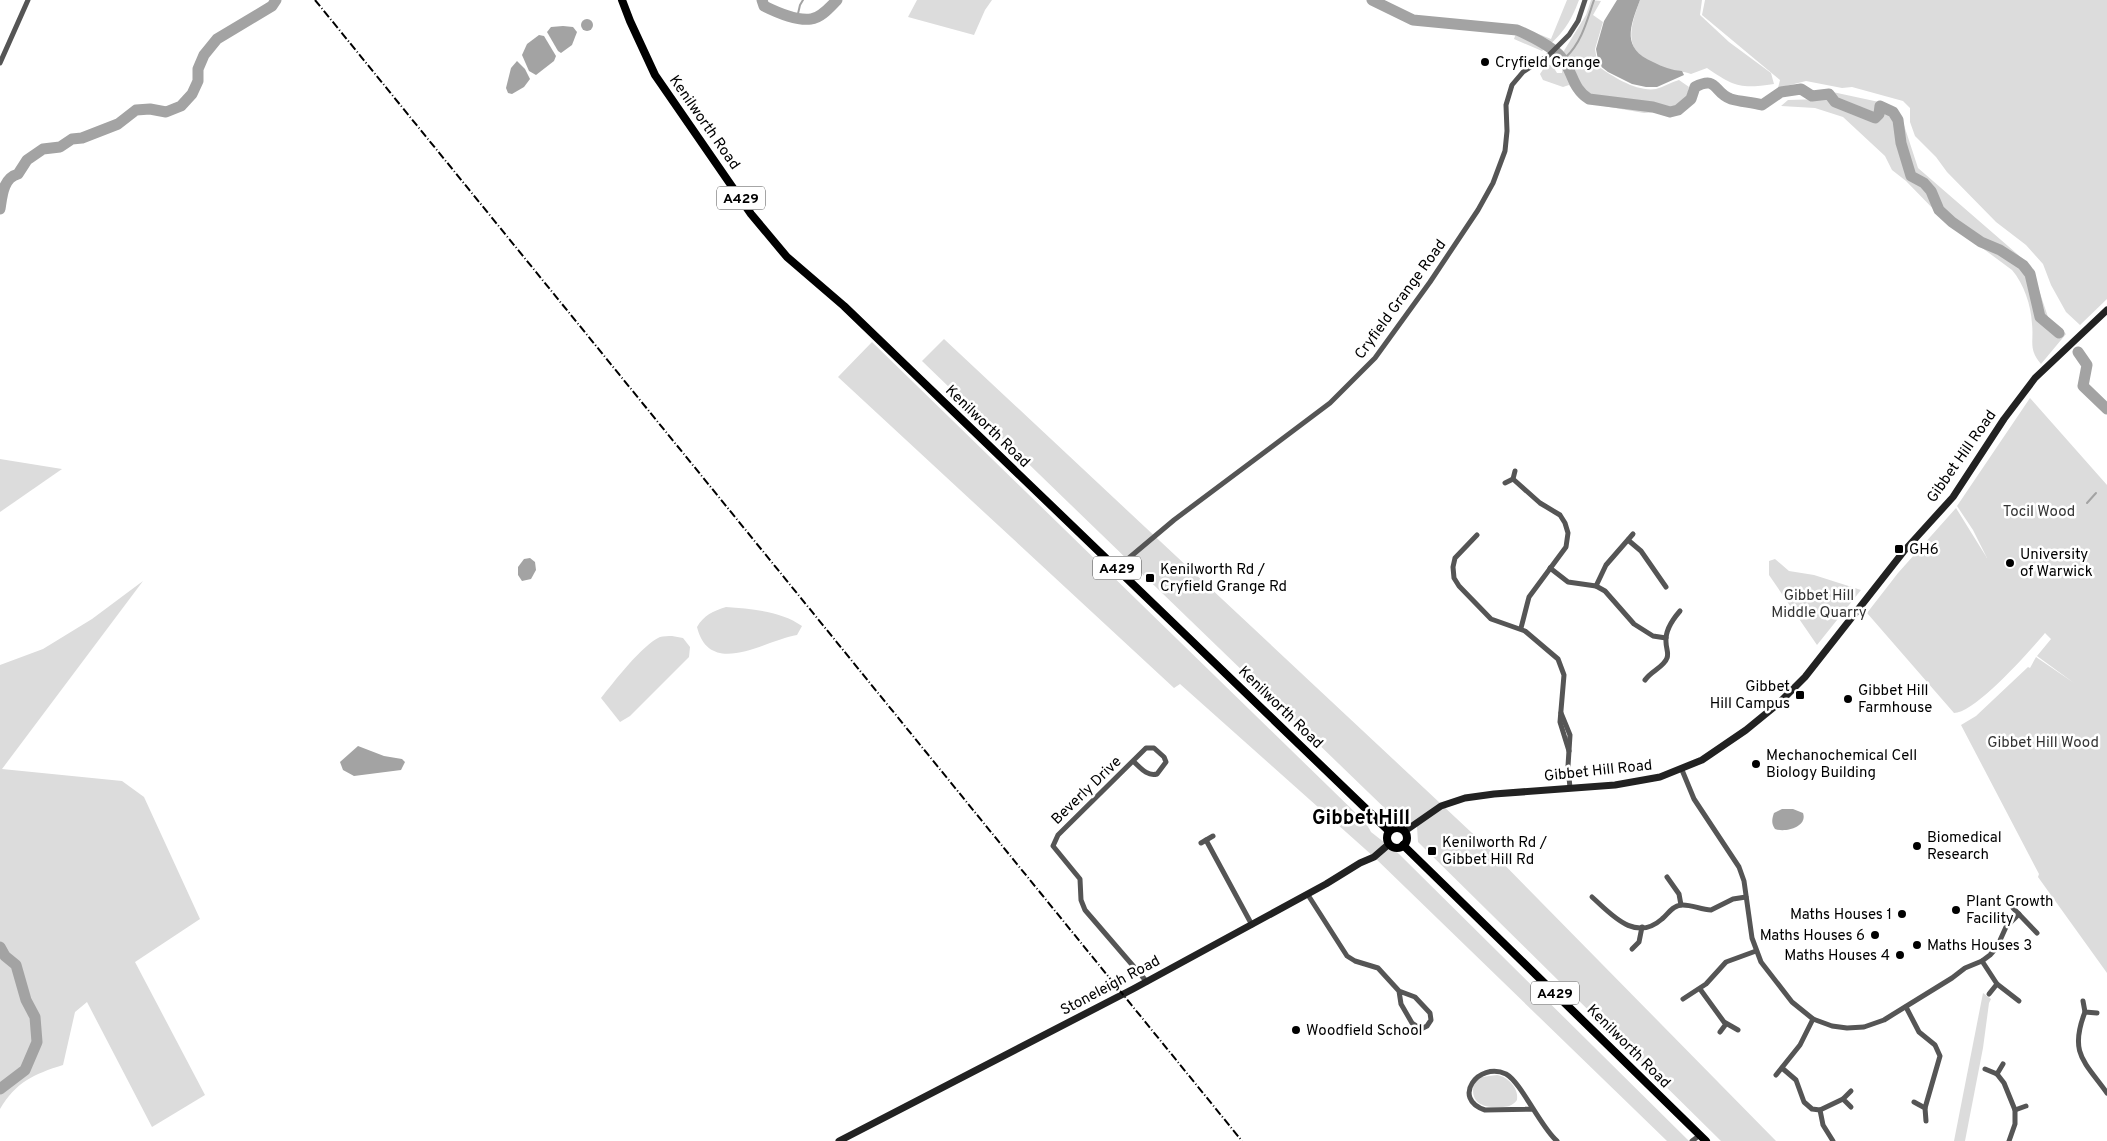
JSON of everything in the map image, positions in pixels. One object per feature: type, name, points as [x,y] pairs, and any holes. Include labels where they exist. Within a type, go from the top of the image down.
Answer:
[{"type":"main road","name":"Kenilworth Road","points":[[622,0],[655,76],[751,214],[787,257],[844,306],[1389,831]]},
{"type":"main road","points":[[1396,828],[1405,831],[1406,839],[1403,845],[1396,848],[1389,844],[1387,837],[1389,831],[1396,828]]},
{"type":"main road","name":"Kenilworth Road","points":[[1403,845],[1706,1141]]},
{"type":"street","points":[[0,63],[28,0]]},
{"type":"street","name":"Cryfield Grange Road","points":[[1117,568],[1174,520],[1322,409],[1375,358],[1430,282],[1478,210],[1493,183],[1505,151],[1507,131],[1506,105],[1512,85],[1523,72],[1559,45],[1575,26],[1586,0]]},
{"type":"street","name":"Gibbet Hill Road","points":[[1405,831],[1441,806],[1452,802],[1494,794],[1640,781],[1682,770],[1702,760],[1746,730],[1779,703],[1805,677],[1904,550],[1954,497],[2023,392],[2039,374],[2107,310]]},
{"type":"street","points":[[1505,483],[1513,479],[1516,471]]},
{"type":"street","points":[[1513,479],[1540,503],[1556,512],[1565,523],[1568,532],[1567,543],[1529,597],[1521,628]]},
{"type":"street","points":[[1596,586],[1602,572],[1633,534]]},
{"type":"street","points":[[1477,535],[1455,558],[1452,568],[1454,578],[1459,586],[1491,619],[1521,628],[1554,654],[1562,666],[1564,686],[1560,710],[1560,728],[1569,751],[1570,788]]},
{"type":"street","points":[[1628,540],[1641,551],[1666,587]]},
{"type":"street","points":[[1550,568],[1571,584],[1596,586],[1607,593],[1634,624],[1653,636],[1666,638]]},
{"type":"street","points":[[1645,680],[1650,673],[1666,660],[1668,653],[1666,638],[1674,618],[1680,611]]},
{"type":"street","name":"Beverly Drive","points":[[1133,761],[1152,775],[1157,774],[1166,762],[1156,749],[1148,747],[1133,761],[1058,835],[1053,846],[1080,879],[1081,900],[1084,910],[1147,982]]},
{"type":"street","points":[[1682,770],[1694,799],[1739,867],[1756,951],[1761,962],[1787,997],[1813,1019],[1840,1027],[1864,1026],[1884,1020],[1906,1008],[1964,968],[1982,961],[1993,951],[2006,927],[2019,914]]},
{"type":"street","points":[[1213,836],[1204,842],[1252,925]]},
{"type":"street","name":"Stoneleigh Road","points":[[839,1141],[1147,982],[1308,895],[1360,863],[1374,857],[1389,844]]},
{"type":"street","points":[[1667,877],[1680,894],[1681,905]]},
{"type":"street","points":[[1308,895],[1346,956],[1378,968],[1399,991],[1412,995],[1430,1013],[1431,1020],[1427,1026],[1421,1029],[1415,1026],[1401,1004],[1399,991]]},
{"type":"street","points":[[1592,897],[1623,924],[1642,927],[1658,922],[1673,908],[1681,905],[1711,910],[1733,899],[1746,897]]},
{"type":"street","points":[[1604,908],[1609,902]]},
{"type":"street","points":[[2013,908],[2036,933]]},
{"type":"street","points":[[1632,949],[1639,942],[1642,927]]},
{"type":"street","points":[[1683,999],[1700,988],[1726,962],[1756,951]]},
{"type":"street","points":[[1982,961],[1996,984],[2019,1001]]},
{"type":"street","points":[[1989,994],[1996,984]]},
{"type":"street","points":[[1700,988],[1726,1024],[1738,1030]]},
{"type":"street","points":[[2083,1001],[2085,1012],[2078,1035],[2080,1055],[2107,1093]]},
{"type":"street","points":[[1906,1008],[1919,1032],[1936,1045],[1940,1056],[1940,1063],[1925,1108],[1926,1120]]},
{"type":"street","points":[[2085,1012],[2097,1013]]},
{"type":"street","points":[[1776,1075],[1800,1045],[1813,1019]]},
{"type":"street","points":[[1720,1032],[1726,1024]]},
{"type":"street","points":[[1997,1074],[2002,1064]]},
{"type":"street","points":[[1782,1068],[1796,1080],[1806,1105],[1815,1110],[1820,1110],[1843,1099],[1851,1091]]},
{"type":"street","points":[[1985,1070],[1997,1074],[2004,1083],[2014,1110],[2015,1124],[2009,1141]]},
{"type":"street","points":[[1534,1110],[1485,1110],[1479,1108],[1471,1099],[1470,1087],[1472,1081],[1480,1074],[1504,1073],[1512,1079],[1534,1110],[1551,1136],[1557,1141]]},
{"type":"street","points":[[1843,1099],[1851,1107]]},
{"type":"street","points":[[1914,1102],[1925,1108]]},
{"type":"street","points":[[2014,1110],[2026,1106]]},
{"type":"street","points":[[1820,1110],[1823,1125],[1833,1141]]},
{"type":"street","points":[[1692,1141],[1700,1135]]},
{"type":"green space","points":[[917,0],[992,0],[985,10],[974,35],[908,17]]},
{"type":"green space","points":[[1567,0],[1579,0],[1565,28],[1542,51],[1514,39],[1517,30],[1526,29],[1551,39]]},
{"type":"green space","points":[[1591,0],[1601,1],[1593,15],[1603,22],[1595,49],[1598,66],[1618,79],[1641,88],[1656,89],[1679,80],[1689,87],[1687,96],[1676,107],[1670,107],[1661,112],[1644,113],[1598,105],[1581,100],[1569,85],[1563,87],[1543,80],[1540,74],[1546,65],[1552,65],[1557,73],[1562,73],[1563,64],[1557,58],[1562,54],[1586,15]]},
{"type":"green space","points":[[1640,0],[1702,0],[1700,15],[1729,42],[1771,73],[1774,84],[1738,85],[1707,68],[1691,74],[1668,69],[1644,58],[1633,44],[1631,35],[1635,13]]},
{"type":"green space","points":[[1705,0],[2107,0],[2107,299],[2080,325],[2066,312],[2051,285],[2043,264],[2026,245],[1996,222],[1915,136],[1910,122],[1910,108],[1903,101],[1852,87],[1842,88],[1806,81],[1778,88],[1780,80],[1702,15]]},
{"type":"green space","points":[[1828,91],[1879,102],[1894,108],[1902,119],[1918,168],[2031,266],[2048,317],[2066,334],[2041,364],[2034,354],[2032,345],[2031,317],[2028,302],[2020,282],[2012,270],[1943,219],[1906,181],[1892,170],[1885,156],[1843,117],[1815,108],[1781,106],[1788,100],[1822,99]]},
{"type":"green space","points":[[944,339],[1487,847],[1776,1141],[1721,1141],[1418,842],[1417,827],[1408,819],[1398,821],[922,361]]},
{"type":"green space","points":[[872,342],[1366,823],[1371,832],[1399,854],[1689,1141],[1667,1141],[1374,857],[1180,684],[1174,688],[838,377]]},
{"type":"green space","points":[[2030,398],[2107,485],[2107,973],[2038,877],[2039,874],[1961,725],[1976,716],[2028,667],[2030,668],[2036,657],[2074,683],[2037,656],[2051,639],[2045,633],[2002,680],[1975,703],[1954,713],[1867,613],[1898,573],[1956,508],[1987,558],[1973,530],[1957,506]]},
{"type":"green space","points":[[0,459],[62,469],[0,512]]},
{"type":"green space","name":"Gibbet Hill Middle Quarry","points":[[1775,559],[1789,571],[1814,575],[1861,590],[1817,645],[1769,575],[1769,561]]},
{"type":"green space","points":[[143,581],[2,769],[122,781],[144,797],[200,919],[135,962],[205,1095],[152,1127],[87,1002],[75,1012],[63,1065],[27,1080],[13,1092],[0,1109],[0,665],[43,649],[92,619]]},
{"type":"green space","points":[[726,607],[776,614],[802,626],[797,635],[755,648],[726,654],[714,651],[704,642],[697,627],[709,614]]},
{"type":"green space","points":[[672,636],[683,638],[690,647],[689,657],[630,716],[620,722],[601,698],[645,647],[660,637]]},
{"type":"green space","points":[[1983,993],[1991,999],[1965,1141],[1954,1141]]},
{"type":"green space","points":[[1497,1075],[1505,1078],[1512,1084],[1515,1088],[1517,1100],[1510,1106],[1504,1107],[1489,1107],[1480,1104],[1473,1094],[1474,1083],[1482,1077]]},
{"type":"shaded area","points":[[1617,0],[1640,0],[1631,28],[1632,43],[1636,50],[1653,62],[1667,68],[1682,71],[1684,75],[1657,87],[1646,87],[1632,84],[1608,72],[1599,65],[1596,49],[1604,21]]},
{"type":"shaded area","points":[[585,19],[589,19],[593,25],[589,31],[585,31],[581,27],[581,23]]},
{"type":"shaded area","points":[[551,27],[573,27],[577,32],[572,45],[561,53],[547,32]]},
{"type":"shaded area","points":[[539,35],[544,36],[556,56],[554,61],[536,75],[529,71],[522,55],[527,44]]},
{"type":"shaded area","points":[[517,61],[525,69],[530,79],[524,87],[512,94],[508,93],[506,88],[511,68]]},
{"type":"shaded area","points":[[530,558],[535,562],[536,570],[531,579],[522,581],[518,575],[518,567],[524,559]]},
{"type":"shaded area","points":[[358,746],[384,756],[402,759],[405,762],[401,770],[354,776],[343,770],[340,762]]},
{"type":"shaded area","points":[[1782,809],[1793,809],[1803,813],[1804,818],[1802,822],[1795,828],[1775,829],[1772,823],[1773,815]]},
{"type":"waterway","points":[[0,209],[6,183],[18,174],[27,160],[43,149],[60,147],[72,139],[82,138],[118,124],[136,110],[150,109],[166,112],[181,106],[192,94],[198,81],[198,69],[204,55],[217,39],[272,6],[276,0]]},
{"type":"waterway","points":[[762,0],[764,6],[774,11],[805,19],[818,17],[837,0]]},
{"type":"waterway","points":[[797,18],[803,0]]},
{"type":"waterway","points":[[1372,0],[1413,20],[1522,32],[1557,53],[1565,62],[1579,90],[1589,99],[1653,107],[1670,112],[1678,110],[1691,99],[1695,87],[1708,83],[1715,86],[1721,93],[1731,99],[1762,105],[1781,92],[1801,89],[1812,96],[1829,94],[1835,102],[1875,118],[1879,114],[1880,106],[1893,112],[1898,120],[1901,143],[1911,176],[1924,183],[1931,191],[1939,210],[1952,222],[1981,242],[2000,250],[2023,265],[2030,274],[2040,317],[2059,333]]},
{"type":"waterway","points":[[1561,56],[1566,57],[1576,45],[1594,0]]},
{"type":"waterway","points":[[2078,352],[2087,365],[2083,386],[2107,409]]},
{"type":"waterway","points":[[2087,503],[2096,493]]},
{"type":"waterway","points":[[0,947],[5,956],[16,965],[26,1000],[35,1017],[37,1042],[25,1070],[0,1089]]},
{"type":"railway","points":[[315,0],[1242,1141]]},
{"type":"place","name":"Cryfield Grange","points":[[1485,62]]},
{"type":"place","name":"GH6","points":[[1899,549]]},
{"type":"place","name":"University of Warwick","points":[[2010,563]]},
{"type":"place","name":"Kenilworth Rd / Cryfield Grange Rd","points":[[1150,578]]},
{"type":"place","name":"Gibbet Hill Campus","points":[[1800,695]]},
{"type":"place","name":"Gibbet Hill Farmhouse","points":[[1848,699]]},
{"type":"place","name":"Mechanochemical Cell Biology Building","points":[[1756,764]]},
{"type":"place","name":"Biomedical Research","points":[[1917,846]]},
{"type":"place","name":"Kenilworth Rd / Gibbet Hill Rd","points":[[1432,851]]},
{"type":"place","name":"Plant Growth Facility","points":[[1956,910]]},
{"type":"place","name":"Maths Houses 1","points":[[1902,914]]},
{"type":"place","name":"Maths Houses 6","points":[[1875,935]]},
{"type":"place","name":"Maths Houses 3","points":[[1917,945]]},
{"type":"place","name":"Maths Houses 4","points":[[1900,955]]},
{"type":"place","name":"Woodfield School","points":[[1296,1030]]},
{"type":"district","name":"Gibbet Hill","points":[[1361,817]]},
{"type":"park label","name":"Tocil Wood","points":[[2039,511]]},
{"type":"park label","name":"Gibbet Hill Wood","points":[[2043,742]]}]
